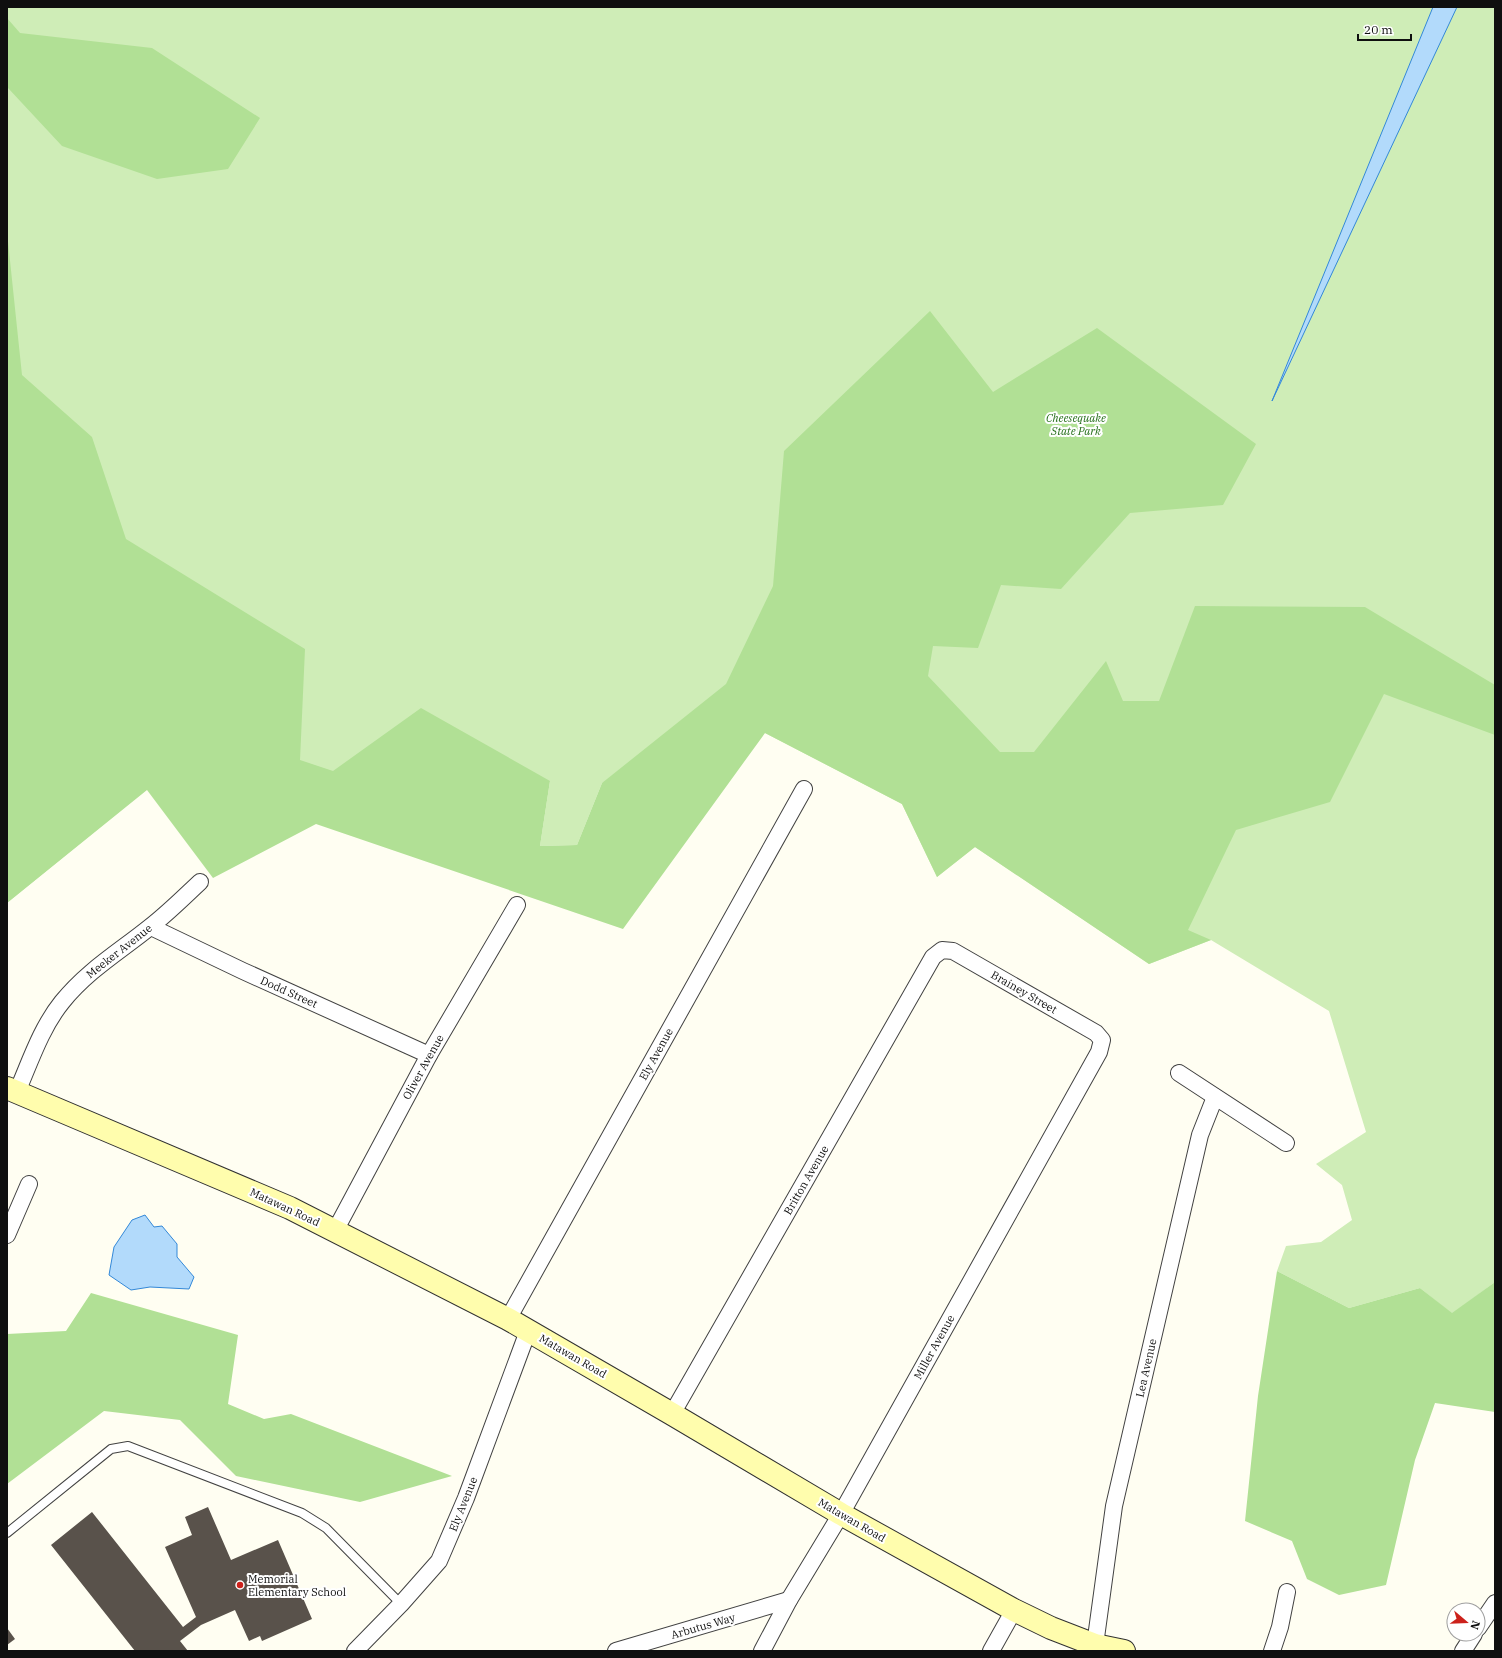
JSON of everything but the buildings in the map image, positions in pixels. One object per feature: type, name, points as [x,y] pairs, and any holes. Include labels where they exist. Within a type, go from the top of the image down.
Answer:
[{"type":"main road","name":"Matawan Road","points":[[12,1090],[290,1208],[508,1319],[841,1514],[1014,1610],[1051,1628],[1095,1645],[1124,1651]]},
{"type":"street","name":"Ely Avenue","points":[[508,1319],[804,789]]},
{"type":"street","name":"Meeker Avenue","points":[[12,1090],[47,1024],[61,1003],[85,977],[106,958],[151,927],[200,882]]},
{"type":"street","name":"Oliver Avenue","points":[[335,1231],[429,1055],[516,905]]},
{"type":"street","name":"Dodd Street","points":[[151,927],[242,971],[429,1055]]},
{"type":"street","name":"Brainey Street","points":[[942,950],[952,951],[1096,1033],[1102,1040]]},
{"type":"street","name":"Britton Avenue","points":[[672,1414],[933,957],[942,950]]},
{"type":"street","name":"Miller Avenue","points":[[762,1651],[789,1600],[841,1514],[1099,1052],[1102,1040]]},
{"type":"street","points":[[1179,1072],[1286,1143]]},
{"type":"street","name":"Lea Avenue","points":[[1095,1645],[1114,1506],[1200,1135],[1215,1096]]},
{"type":"street","points":[[7,1234],[29,1184]]},
{"type":"street","name":"Ely Avenue","points":[[355,1651],[401,1604],[439,1561],[468,1491],[528,1331]]},
{"type":"street","points":[[1272,1651],[1280,1627],[1288,1592]]},
{"type":"street","name":"Arbutus Way","points":[[616,1651],[789,1600]]},
{"type":"street","points":[[1486,1616],[1495,1602]]},
{"type":"street","points":[[991,1651],[1014,1610]]},
{"type":"street","points":[[1463,1651],[1469,1642]]},
{"type":"lane","points":[[7,1533],[111,1448],[128,1446],[302,1513],[326,1528],[401,1604]]},
{"type":"green space","name":"Cheesequake State Park","points":[[7,7],[1495,7],[1495,1282],[1452,1314],[1420,1288],[1349,1308],[1277,1271],[1286,1246],[1321,1242],[1352,1220],[1342,1185],[1316,1164],[1366,1132],[1329,1011],[1211,940],[1149,964],[975,847],[937,877],[902,804],[765,733],[602,783],[577,845],[540,846],[550,781],[147,789],[7,903]]},
{"type":"green space","points":[[7,18],[20,33],[152,48],[260,118],[228,169],[157,179],[62,146],[8,88],[7,91]]},
{"type":"green space","points":[[7,232],[22,375],[92,437],[126,539],[305,649],[300,760],[333,771],[421,708],[550,781],[540,846],[577,845],[602,783],[726,684],[773,586],[784,451],[930,311],[993,392],[1097,328],[1256,444],[1223,505],[1130,513],[1061,589],[1001,585],[978,648],[933,646],[928,676],[1000,752],[1034,752],[1106,661],[1123,701],[1159,701],[1195,606],[1365,607],[1495,685],[1495,735],[1384,694],[1330,802],[1236,830],[1188,930],[1211,940],[1149,964],[975,847],[937,877],[902,804],[765,733],[623,929],[316,824],[213,878],[147,790],[7,903]]},
{"type":"green space","points":[[1277,1271],[1349,1308],[1420,1288],[1452,1313],[1495,1282],[1495,1412],[1435,1403],[1415,1460],[1386,1585],[1339,1595],[1307,1579],[1292,1541],[1245,1521],[1258,1396]]},
{"type":"green space","points":[[91,1293],[238,1335],[228,1404],[264,1419],[291,1414],[452,1476],[360,1502],[236,1476],[180,1420],[104,1411],[7,1484],[7,1334],[66,1331]]},
{"type":"water","points":[[1433,7],[1457,7],[1272,401]]},
{"type":"water","points":[[145,1215],[154,1227],[162,1226],[177,1244],[177,1257],[194,1277],[189,1289],[150,1287],[131,1290],[109,1275],[114,1247],[132,1220]]},
{"type":"place","name":"Memorial Elementary School","points":[[240,1585]]}]
